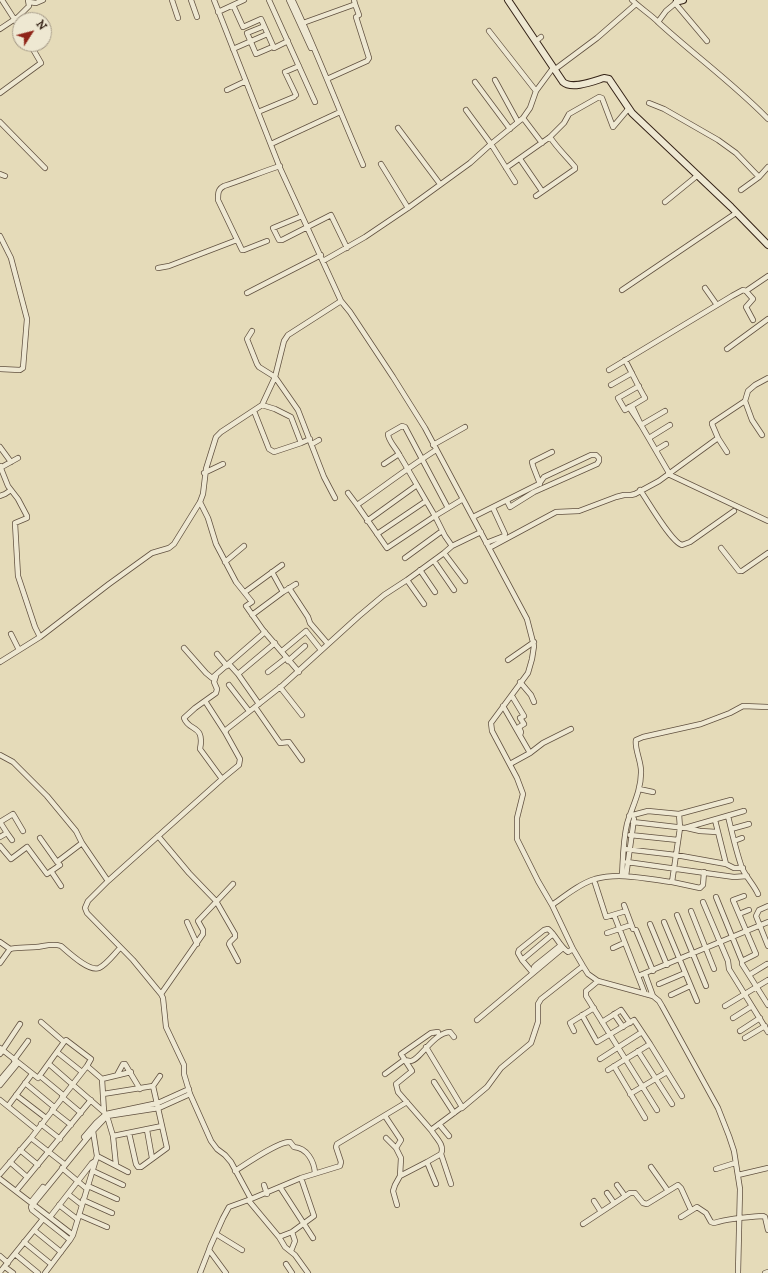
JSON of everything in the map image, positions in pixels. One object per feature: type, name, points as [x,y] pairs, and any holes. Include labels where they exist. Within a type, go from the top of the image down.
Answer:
[{"type":"street","points":[[2,0],[12,16]]},
{"type":"street","points":[[24,12],[29,6],[28,1],[36,3],[43,0]]},
{"type":"street","points":[[172,0],[178,18]]},
{"type":"street","points":[[191,0],[197,17]]},
{"type":"street","points":[[214,0],[280,166],[341,301],[413,409],[473,517],[527,619],[534,642],[532,659],[528,673],[491,723],[492,731],[517,778],[523,794],[517,818],[517,839],[539,884],[552,905],[573,949],[588,974],[598,981],[653,996]]},
{"type":"street","points":[[218,12],[244,0]]},
{"type":"street","points":[[269,0],[315,102]]},
{"type":"street","points":[[290,0],[321,70]]},
{"type":"street","points":[[293,0],[363,165]]},
{"type":"street","points":[[508,0],[539,39],[560,79],[567,85],[573,86],[604,78],[609,79],[632,113],[698,175],[768,245]]},
{"type":"street","points":[[658,22],[666,11],[678,1],[707,41]]},
{"type":"street","points":[[303,23],[354,2],[359,15],[356,17],[369,58],[367,61],[327,79]]},
{"type":"street","points":[[323,261],[347,248],[408,208],[470,163],[523,118],[530,108],[536,91],[554,69],[597,38],[634,2],[736,89],[768,119]]},
{"type":"street","points":[[233,5],[243,27],[261,19],[274,48],[288,42]]},
{"type":"street","points":[[0,29],[12,20]]},
{"type":"street","points":[[262,27],[247,33],[250,41],[256,54],[270,48]]},
{"type":"street","points":[[489,30],[536,91]]},
{"type":"street","points":[[233,49],[265,35]]},
{"type":"street","points":[[0,93],[41,63],[35,52]]},
{"type":"street","points":[[258,112],[295,96],[285,72],[299,66]]},
{"type":"street","points":[[495,80],[518,122]]},
{"type":"street","points":[[227,90],[246,81]]},
{"type":"street","points":[[475,82],[510,129]]},
{"type":"street","points":[[506,168],[550,137],[564,123],[570,114],[599,97],[602,98],[613,126],[628,108]]},
{"type":"street","points":[[649,103],[664,109],[718,140],[736,153],[759,178]]},
{"type":"street","points":[[466,110],[491,144],[515,182]]},
{"type":"street","points":[[271,144],[340,112]]},
{"type":"street","points":[[523,118],[542,143]]},
{"type":"street","points":[[1,126],[45,168]]},
{"type":"street","points":[[398,128],[440,184]]},
{"type":"street","points":[[536,196],[575,169],[575,167],[550,137]]},
{"type":"street","points":[[520,159],[542,192]]},
{"type":"street","points":[[381,164],[408,208]]},
{"type":"street","points":[[267,241],[244,250],[237,240],[218,200],[218,193],[220,188],[280,166]]},
{"type":"street","points":[[741,190],[759,178],[768,167]]},
{"type":"street","points":[[0,174],[5,176]]},
{"type":"street","points":[[665,202],[698,175]]},
{"type":"street","points":[[622,290],[736,213]]},
{"type":"street","points":[[302,216],[273,228],[279,241],[331,215],[347,248]]},
{"type":"street","points":[[0,236],[11,258],[26,319],[23,368],[20,370],[0,368]]},
{"type":"street","points":[[158,268],[169,266],[237,240]]},
{"type":"street","points":[[247,293],[321,255]]},
{"type":"street","points":[[609,370],[737,292],[743,290],[746,291],[768,276]]},
{"type":"street","points":[[705,288],[717,305]]},
{"type":"street","points":[[746,291],[753,300],[746,307],[753,320]]},
{"type":"street","points":[[0,662],[40,637],[152,553],[172,546],[200,502],[203,494],[204,473],[216,437],[221,432],[262,405],[275,377],[284,341],[288,335],[341,301]]},
{"type":"street","points":[[727,350],[768,319]]},
{"type":"street","points":[[252,331],[247,339],[255,360],[259,367],[275,377],[298,410],[324,477],[335,498]]},
{"type":"street","points":[[625,360],[645,398],[626,410],[618,398],[638,386]]},
{"type":"street","points":[[611,385],[632,373]]},
{"type":"street","points":[[762,435],[752,420],[745,401],[748,391],[755,385],[768,378]]},
{"type":"street","points":[[727,452],[718,438],[712,423],[745,401]]},
{"type":"street","points":[[262,405],[275,409],[291,417],[301,443]]},
{"type":"street","points":[[631,406],[638,422],[649,438],[669,474],[768,521]]},
{"type":"street","points":[[254,411],[269,450],[274,452],[301,443],[320,440]]},
{"type":"street","points":[[641,425],[665,411]]},
{"type":"street","points":[[649,438],[670,425]]},
{"type":"street","points":[[448,508],[405,427],[402,426],[388,436],[452,546]]},
{"type":"street","points":[[433,445],[465,427]]},
{"type":"street","points":[[489,548],[556,512],[580,511],[616,497],[630,495],[669,474],[718,438]]},
{"type":"street","points":[[656,450],[666,444]]},
{"type":"street","points":[[0,447],[11,462]]},
{"type":"street","points":[[356,505],[436,450]]},
{"type":"street","points":[[539,484],[532,466],[532,462],[552,452]]},
{"type":"street","points":[[384,464],[399,454]]},
{"type":"street","points":[[473,517],[539,484],[544,477],[591,455],[596,455],[599,458],[597,464],[547,486],[510,507],[507,501]]},
{"type":"street","points":[[18,458],[0,467],[11,490],[18,499],[27,516],[27,518],[14,523],[18,576],[35,627],[40,637]]},
{"type":"street","points":[[204,473],[223,464]]},
{"type":"street","points":[[539,484],[547,486]]},
{"type":"street","points":[[367,521],[416,485]]},
{"type":"street","points":[[0,496],[11,490]]},
{"type":"street","points":[[640,490],[670,534],[678,544],[682,545],[690,542],[734,511]]},
{"type":"street","points":[[348,494],[387,548],[463,499]]},
{"type":"street","points":[[377,534],[426,501]]},
{"type":"street","points":[[200,502],[208,518],[216,544],[225,562],[236,582],[252,602],[246,606],[265,632],[299,672]]},
{"type":"street","points":[[486,543],[504,536],[505,534],[493,508]]},
{"type":"street","points":[[405,558],[442,531]]},
{"type":"street","points":[[225,732],[299,672],[321,650],[384,595],[434,561],[452,546],[481,532]]},
{"type":"street","points":[[225,562],[244,546]]},
{"type":"street","points":[[721,548],[739,571],[742,571],[768,552]]},
{"type":"street","points":[[444,553],[465,581]]},
{"type":"street","points":[[434,561],[454,590]]},
{"type":"street","points":[[245,592],[282,565]]},
{"type":"street","points":[[420,570],[435,592]]},
{"type":"street","points":[[272,572],[283,592]]},
{"type":"street","points":[[407,580],[424,604]]},
{"type":"street","points":[[252,615],[296,584]]},
{"type":"street","points":[[289,588],[308,617],[310,623],[328,644]]},
{"type":"street","points":[[282,651],[306,631],[321,650]]},
{"type":"street","points":[[184,648],[211,678],[216,676],[265,632]]},
{"type":"street","points":[[11,634],[19,650]]},
{"type":"street","points":[[508,660],[534,642]]},
{"type":"street","points":[[238,674],[275,643]]},
{"type":"street","points":[[268,672],[305,646]]},
{"type":"street","points":[[217,654],[238,674],[280,742],[290,742],[302,760]]},
{"type":"street","points":[[216,676],[214,682],[217,689],[214,694],[195,708],[185,717],[184,720],[198,732],[202,740],[200,749],[222,779]]},
{"type":"street","points":[[520,682],[531,695],[534,702]]},
{"type":"street","points":[[228,685],[249,712]]},
{"type":"street","points":[[280,687],[302,715]]},
{"type":"street","points":[[512,696],[524,716],[520,718],[524,724],[519,727],[521,732],[520,736]]},
{"type":"street","points":[[205,701],[225,732],[240,761],[239,765],[108,881],[88,901],[86,910],[87,913],[133,960],[161,994],[166,1027],[184,1065],[184,1074],[189,1092],[211,1141],[217,1149],[225,1155],[250,1200],[285,1247],[291,1251],[308,1273]]},
{"type":"street","points":[[503,706],[530,752]]},
{"type":"street","points":[[624,876],[624,849],[639,789],[641,774],[640,760],[635,744],[636,740],[643,737],[700,724],[730,713],[743,706],[768,707]]},
{"type":"street","points":[[510,764],[543,743],[570,729]]},
{"type":"street","points":[[0,755],[13,762],[47,796],[73,826],[82,843],[108,881]]},
{"type":"street","points":[[639,789],[653,792]]},
{"type":"street","points":[[632,815],[648,811],[679,814],[731,800]]},
{"type":"street","points":[[683,828],[744,811]]},
{"type":"street","points":[[12,840],[0,822],[13,814],[23,831]]},
{"type":"street","points":[[672,882],[678,840],[683,828],[679,814]]},
{"type":"street","points":[[624,876],[633,822],[632,815]]},
{"type":"street","points":[[728,816],[743,868],[758,894]]},
{"type":"street","points":[[715,820],[726,864]]},
{"type":"street","points":[[633,822],[717,832]]},
{"type":"street","points":[[731,829],[749,824]]},
{"type":"street","points":[[0,837],[7,833]]},
{"type":"street","points":[[630,835],[678,840]]},
{"type":"street","points":[[158,836],[189,873],[216,901],[235,934],[235,937],[229,944],[238,961]]},
{"type":"street","points":[[0,848],[11,859],[27,847],[47,874],[60,865],[40,838]]},
{"type":"street","points":[[734,841],[742,838]]},
{"type":"street","points":[[57,862],[82,843]]},
{"type":"street","points":[[624,849],[676,855],[726,864],[734,868],[743,868]]},
{"type":"street","points":[[627,862],[734,876],[747,876]]},
{"type":"street","points":[[51,871],[61,886]]},
{"type":"street","points":[[552,905],[577,888],[595,879],[624,876],[672,882],[700,888],[703,885],[704,872]]},
{"type":"street","points":[[595,883],[607,917],[626,911]]},
{"type":"street","points":[[161,994],[204,932],[198,921],[233,884]]},
{"type":"street","points":[[742,962],[758,952],[746,932],[732,898],[744,896]]},
{"type":"street","points":[[716,897],[742,962],[756,986],[766,999],[768,1005]]},
{"type":"street","points":[[703,902],[728,961],[729,969],[768,1032]]},
{"type":"street","points":[[624,905],[653,971]]},
{"type":"street","points":[[768,906],[756,913],[768,946]]},
{"type":"street","points":[[739,914],[749,910]]},
{"type":"street","points":[[691,911],[714,970]]},
{"type":"street","points":[[614,915],[644,994]]},
{"type":"street","points":[[677,915],[706,986]]},
{"type":"street","points":[[187,922],[197,944]]},
{"type":"street","points":[[664,922],[697,1001]]},
{"type":"street","points":[[638,976],[680,960],[768,922]]},
{"type":"street","points":[[650,924],[666,965]]},
{"type":"street","points":[[607,934],[619,929],[633,928]]},
{"type":"street","points":[[534,972],[522,960],[518,953],[519,950],[544,930],[548,929],[562,947],[570,952],[573,949]]},
{"type":"street","points":[[522,960],[553,934]]},
{"type":"street","points":[[0,942],[10,949]]},
{"type":"street","points":[[613,948],[624,943]]},
{"type":"street","points":[[1,961],[10,949],[21,947],[34,948],[57,944],[91,969],[98,969],[104,965],[120,948]]},
{"type":"street","points":[[477,1020],[562,947]]},
{"type":"street","points":[[749,975],[767,964]]},
{"type":"street","points":[[431,1130],[462,1108],[487,1087],[501,1068],[531,1043],[538,1022],[538,1004],[541,999],[584,966]]},
{"type":"street","points":[[658,984],[685,973]]},
{"type":"street","points":[[644,974],[653,996],[662,1006],[718,1108],[729,1136],[740,1189],[738,1273]]},
{"type":"street","points":[[725,1006],[768,980]]},
{"type":"street","points":[[598,981],[586,991],[585,994],[657,1110]]},
{"type":"street","points":[[671,995],[690,986]]},
{"type":"street","points":[[733,1018],[752,1006]]},
{"type":"street","points":[[574,1031],[570,1023],[594,1008]]},
{"type":"street","points":[[602,1022],[621,1010],[630,1023]]},
{"type":"street","points":[[614,1014],[623,1027]]},
{"type":"street","points":[[582,1015],[597,1042],[635,1020],[682,1096]]},
{"type":"street","points":[[740,1031],[760,1018]]},
{"type":"street","points":[[0,1174],[31,1138],[92,1059],[66,1040],[64,1042],[41,1022]]},
{"type":"street","points":[[20,1024],[1,1051],[38,1078],[40,1076],[81,1112]]},
{"type":"street","points":[[745,1038],[764,1026]]},
{"type":"street","points":[[385,1074],[404,1060],[414,1060],[430,1043],[449,1031],[454,1037]]},
{"type":"street","points":[[438,1032],[431,1033],[401,1054],[412,1071],[397,1082],[396,1087],[406,1102],[431,1130],[441,1145],[443,1150],[441,1154],[451,1184]]},
{"type":"street","points":[[600,1059],[642,1032]]},
{"type":"street","points":[[0,1085],[28,1041]]},
{"type":"street","points":[[40,1076],[64,1042]]},
{"type":"street","points":[[608,1070],[650,1044]]},
{"type":"street","points":[[426,1047],[462,1108]]},
{"type":"street","points":[[638,1051],[672,1104]]},
{"type":"street","points":[[57,1052],[82,1072]]},
{"type":"street","points":[[0,1080],[16,1061]]},
{"type":"street","points":[[117,1075],[124,1063],[131,1072],[140,1089]]},
{"type":"street","points":[[48,1064],[106,1114]]},
{"type":"street","points":[[87,1066],[102,1079],[106,1114],[113,1136],[116,1166]]},
{"type":"street","points":[[614,1066],[645,1118]]},
{"type":"street","points":[[102,1079],[131,1072]]},
{"type":"street","points":[[630,1094],[667,1072]]},
{"type":"street","points":[[8,1106],[32,1074]]},
{"type":"street","points":[[129,1133],[138,1167],[141,1167],[167,1148],[154,1086],[160,1076]]},
{"type":"street","points":[[434,1082],[454,1113]]},
{"type":"street","points":[[25,1083],[70,1125]]},
{"type":"street","points":[[103,1094],[154,1086]]},
{"type":"street","points":[[63,1166],[96,1122],[106,1114],[158,1106],[189,1092]]},
{"type":"street","points":[[16,1095],[46,1118]]},
{"type":"street","points":[[0,1100],[37,1130]]},
{"type":"street","points":[[16,1191],[91,1100]]},
{"type":"street","points":[[200,1273],[216,1234],[229,1208],[267,1194],[301,1178],[341,1165],[336,1147],[337,1144],[406,1102]]},
{"type":"street","points":[[70,1240],[31,1209],[32,1203],[106,1114]]},
{"type":"street","points":[[385,1116],[401,1140],[396,1148]]},
{"type":"street","points":[[41,1124],[60,1138]]},
{"type":"street","points":[[439,1124],[449,1136]]},
{"type":"street","points":[[113,1136],[162,1126]]},
{"type":"street","points":[[147,1130],[152,1158]]},
{"type":"street","points":[[45,1273],[73,1235],[96,1158],[93,1131]]},
{"type":"street","points":[[31,1138],[49,1152],[77,1182],[88,1188],[117,1199]]},
{"type":"street","points":[[386,1138],[396,1148],[401,1158],[400,1176]]},
{"type":"street","points":[[235,1171],[277,1146],[290,1142],[294,1147],[300,1148],[311,1158],[315,1173]]},
{"type":"street","points":[[20,1150],[38,1164]]},
{"type":"street","points":[[397,1205],[393,1191],[394,1185],[400,1176],[441,1154]]},
{"type":"street","points":[[96,1158],[128,1172]]},
{"type":"street","points":[[50,1217],[96,1158]]},
{"type":"street","points":[[10,1162],[27,1177]]},
{"type":"street","points":[[427,1162],[436,1184]]},
{"type":"street","points":[[716,1169],[735,1163]]},
{"type":"street","points":[[651,1167],[668,1191]]},
{"type":"street","points":[[738,1175],[768,1168]]},
{"type":"street","points":[[93,1171],[123,1185]]},
{"type":"street","points":[[279,1237],[292,1232],[314,1216],[301,1178]]},
{"type":"street","points":[[0,1179],[73,1235]]},
{"type":"street","points":[[617,1185],[625,1196]]},
{"type":"street","points":[[583,1224],[630,1193],[636,1193],[643,1203],[647,1204],[676,1185],[680,1186],[691,1210]]},
{"type":"street","points":[[264,1186],[267,1194]]},
{"type":"street","points":[[280,1187],[313,1238]]},
{"type":"street","points":[[607,1193],[614,1203]]},
{"type":"street","points":[[68,1194],[83,1202],[112,1213]]},
{"type":"street","points":[[594,1201],[601,1212]]},
{"type":"street","points":[[59,1205],[78,1217],[107,1227]]},
{"type":"street","points":[[681,1217],[698,1207],[702,1212],[706,1213],[714,1223],[739,1217],[764,1216],[768,1230]]},
{"type":"street","points":[[0,1272],[43,1219]]},
{"type":"street","points":[[34,1230],[61,1252]]},
{"type":"street","points":[[291,1251],[296,1241],[292,1232]]},
{"type":"street","points":[[216,1234],[242,1250]]},
{"type":"street","points":[[24,1242],[51,1264]]},
{"type":"street","points":[[209,1250],[226,1273]]},
{"type":"street","points":[[14,1254],[38,1273]]},
{"type":"street","points":[[0,1256],[13,1273]]},
{"type":"street","points":[[286,1264],[292,1273]]}]
